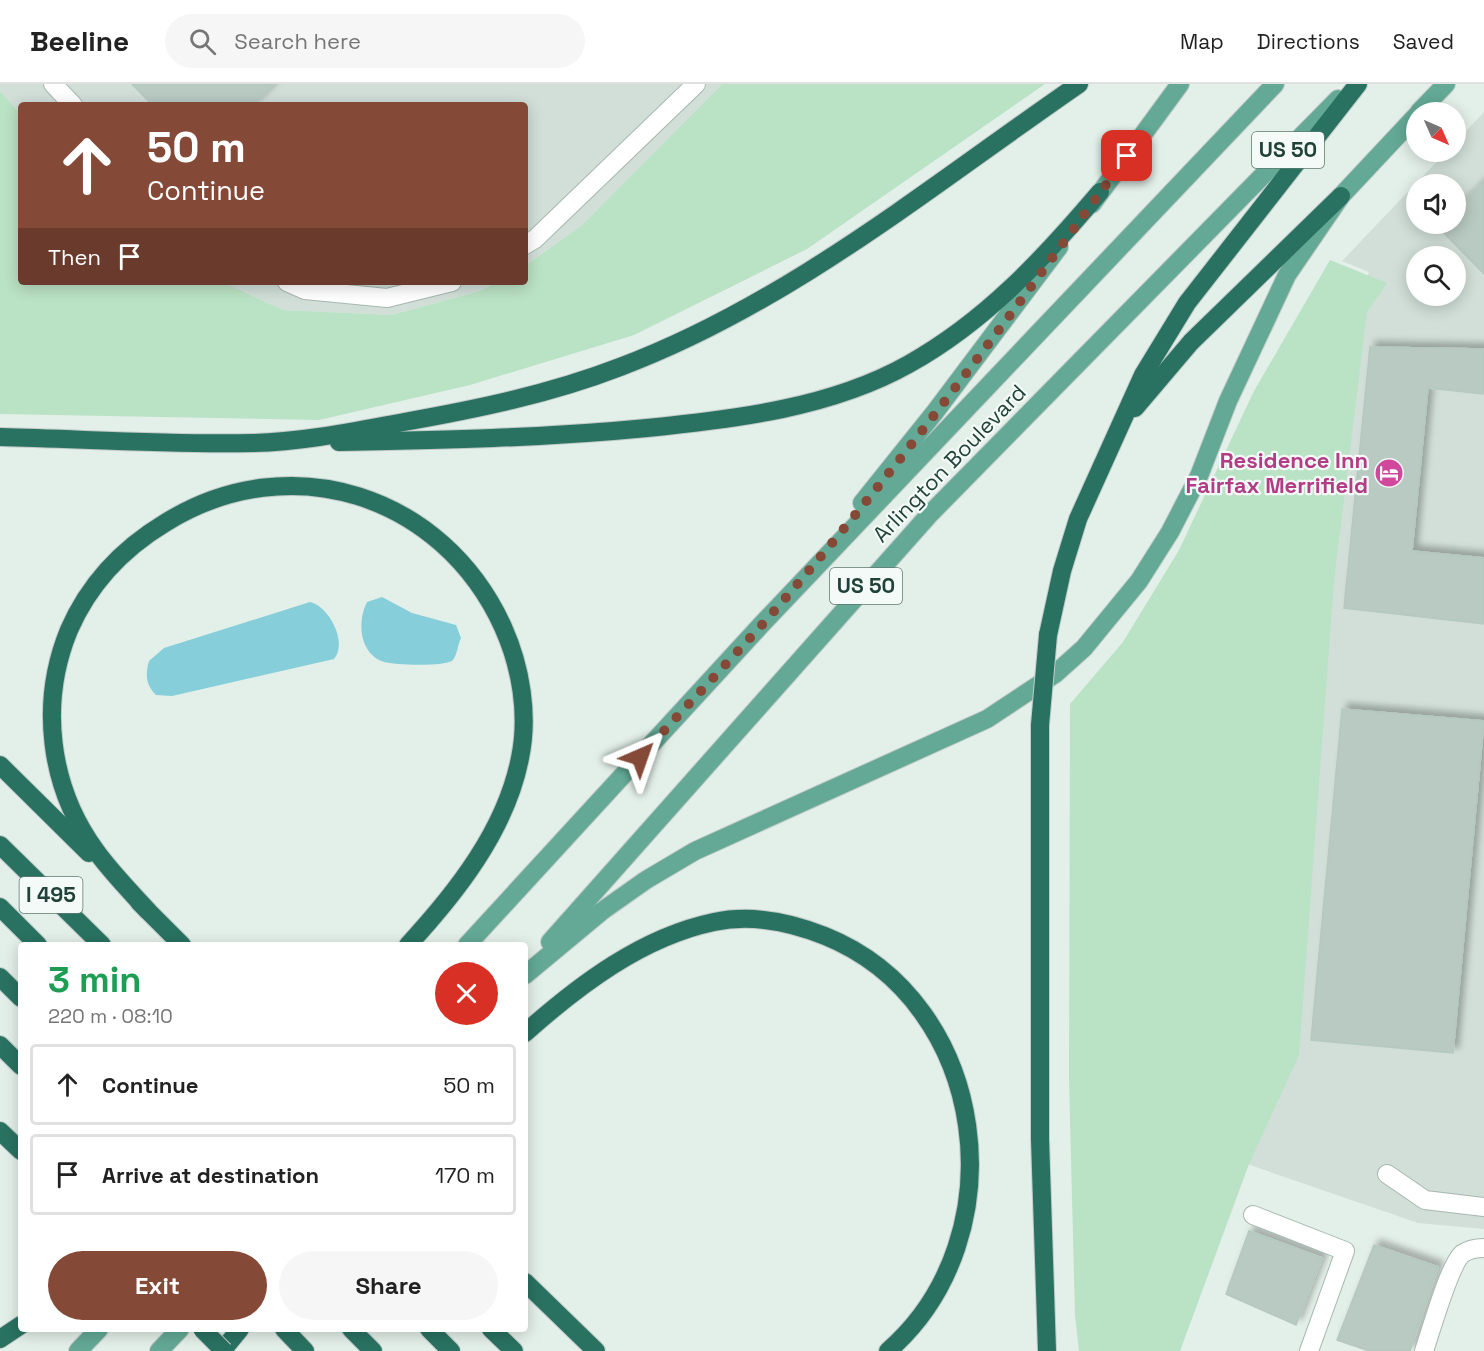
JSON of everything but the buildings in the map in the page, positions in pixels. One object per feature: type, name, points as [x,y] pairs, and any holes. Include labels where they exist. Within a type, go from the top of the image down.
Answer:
[{"type":"highway","points":[[254,443],[439,416],[558,388],[621,367],[681,341],[763,298],[812,269],[1079,84]]},
{"type":"highway","points":[[1047,1351],[1040,1128],[1040,725],[1048,635],[1062,571],[1078,519],[1097,473],[1122,426],[1143,375],[1187,303],[1358,84]]},
{"type":"highway","points":[[0,437],[254,443],[475,440],[577,434],[732,419],[808,402],[868,383],[908,364],[954,336],[994,305],[1032,268],[1100,192]]},
{"type":"highway","points":[[1122,426],[1191,342],[1341,196]]},
{"type":"highway","points":[[148,911],[90,841],[63,791],[54,755],[51,720],[54,686],[60,651],[77,611],[99,578],[117,559],[147,534],[180,513],[228,495],[265,487],[330,488],[368,500],[399,514],[432,534],[457,555],[478,580],[494,608],[513,648],[520,676],[523,722],[520,758],[508,799],[490,837],[459,885],[411,942]]},
{"type":"highway","points":[[0,765],[179,942]]},
{"type":"highway","name":"I 495","points":[[0,845],[99,942]]},
{"type":"highway","name":"I 495","points":[[0,907],[35,942]]},
{"type":"highway","points":[[528,1030],[560,1002],[600,973],[643,949],[686,930],[716,922],[746,919],[777,921],[806,929],[844,944],[904,989],[928,1019],[946,1051],[958,1082],[970,1160],[968,1199],[962,1231],[949,1266],[933,1299],[900,1341],[888,1351]]},
{"type":"highway","points":[[0,977],[18,995]]},
{"type":"highway","points":[[0,1045],[18,1063]]},
{"type":"highway","points":[[0,1131],[18,1148]]},
{"type":"highway","points":[[528,1285],[595,1350]]},
{"type":"highway","points":[[0,1339],[18,1327]]},
{"type":"highway","points":[[205,1332],[223,1351],[238,1332]]},
{"type":"highway","points":[[287,1332],[302,1348]]},
{"type":"highway","points":[[354,1332],[373,1351]]},
{"type":"highway","points":[[432,1332],[451,1351]]},
{"type":"highway","points":[[495,1332],[514,1351]]},
{"type":"main road","points":[[761,625],[935,412],[1179,84]]},
{"type":"main road","name":"Arlington Boulevard","points":[[470,942],[761,625],[1275,84]]},
{"type":"main road","name":"Arlington Boulevard","points":[[528,967],[930,515],[1353,84]]},
{"type":"main road","points":[[1429,102],[1446,84]]},
{"type":"main road","points":[[528,973],[602,911],[665,868],[753,823],[987,719],[1040,686],[1084,648],[1139,581],[1170,532],[1199,476],[1228,402],[1287,275],[1341,196],[1406,127]]},
{"type":"main road","points":[[78,1351],[96,1332]]},
{"type":"main road","points":[[159,1351],[177,1332]]},
{"type":"street","points":[[53,84],[70,102]]},
{"type":"street","points":[[528,243],[696,84]]},
{"type":"street","points":[[294,285],[305,290],[387,298],[441,285]]},
{"type":"street","points":[[1387,1174],[1425,1200],[1484,1208]]},
{"type":"street","points":[[1253,1215],[1345,1251],[1309,1351]]},
{"type":"street","points":[[1424,1351],[1453,1268],[1461,1255],[1474,1248],[1484,1248]]},
{"type":"shaded area","points":[[0,84],[722,84],[581,226],[528,264],[528,102],[18,102],[18,111],[0,91]]},
{"type":"shaded area","points":[[1484,112],[1484,1229],[1418,1223],[1137,1126],[1324,401],[1369,272],[1342,261],[1406,194],[1406,234],[1466,234],[1466,174],[1425,174],[1436,162],[1466,162],[1466,131]]},
{"type":"shaded area","points":[[229,285],[491,285],[480,291],[391,315],[283,310]]},
{"type":"green space","points":[[722,84],[1045,84],[807,249],[634,335],[470,385],[319,420],[0,414],[0,91],[18,111],[18,285],[229,285],[283,310],[391,315],[480,291],[491,285],[528,285],[528,264],[581,226]]},
{"type":"green space","points":[[1330,260],[1387,283],[1367,312],[1334,580],[1299,1055],[1249,1164],[1180,1351],[1079,1351],[1075,1315],[1069,1080],[1070,704],[1123,642],[1179,550],[1254,391]]},
{"type":"water","points":[[382,597],[412,613],[456,625],[461,638],[453,660],[441,664],[408,665],[384,662],[369,652],[362,636],[362,618],[367,602]]},
{"type":"water","points":[[310,602],[324,610],[338,635],[338,652],[334,659],[172,696],[156,695],[148,684],[149,661],[164,648]]},
{"type":"place","name":"Residence Inn Fairfax Merrifield","points":[[1389,473]]},
{"type":"route","points":[[640,757],[761,625],[852,515],[949,394],[1127,156]]}]
